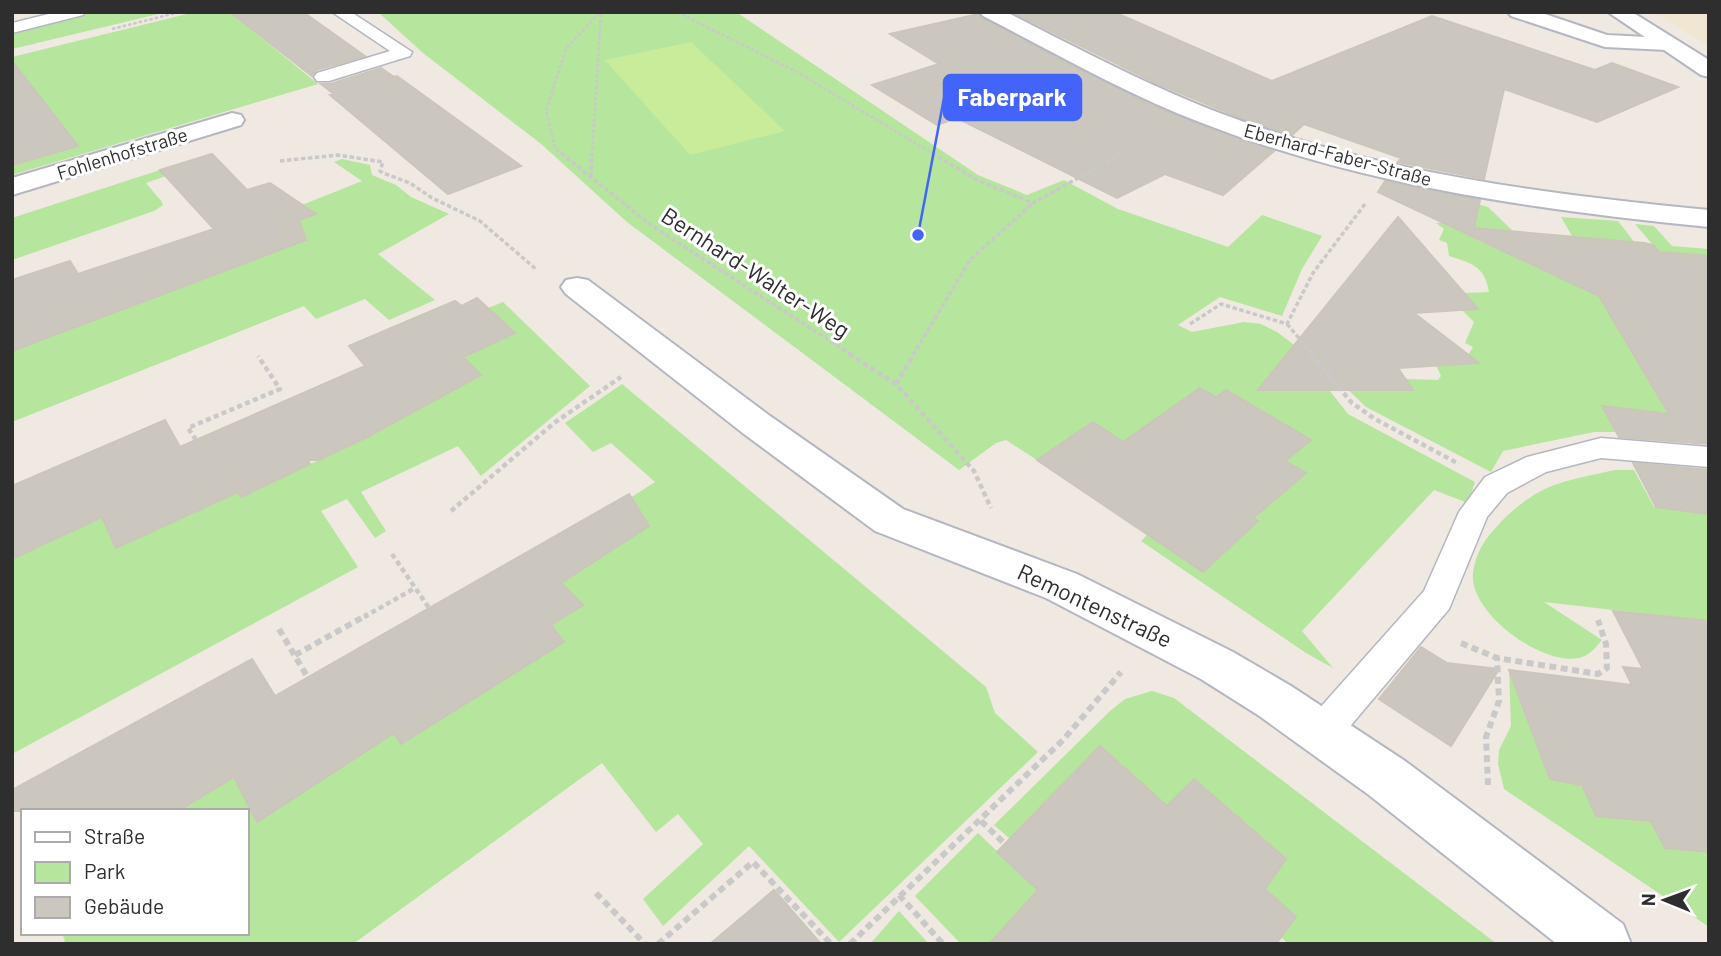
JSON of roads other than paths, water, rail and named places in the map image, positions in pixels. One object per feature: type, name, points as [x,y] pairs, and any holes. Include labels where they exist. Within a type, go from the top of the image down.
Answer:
[{"type":"street","name":"Eberhard-Faber-Straße","points":[[990,12],[1150,92],[1241,129],[1391,170],[1581,205],[1709,219]]},
{"type":"street","points":[[1518,12],[1605,41],[1667,44]]},
{"type":"street","points":[[1618,12],[1701,65]]},
{"type":"street","name":"Fohlenhofstraße","points":[[12,187],[232,120]]},
{"type":"street","name":"Remontenstraße","points":[[577,287],[788,449],[889,520],[907,530],[1003,562],[1156,632],[1222,668],[1324,731],[1603,944]]},
{"type":"lane","points":[[12,27],[77,12]]},
{"type":"lane","points":[[323,77],[404,52],[340,12]]},
{"type":"lane","points":[[1324,731],[1437,599],[1474,512],[1496,485],[1537,464],[1601,448],[1709,457]]},
{"type":"place","name":"Faberpark","points":[[918,235]]}]
